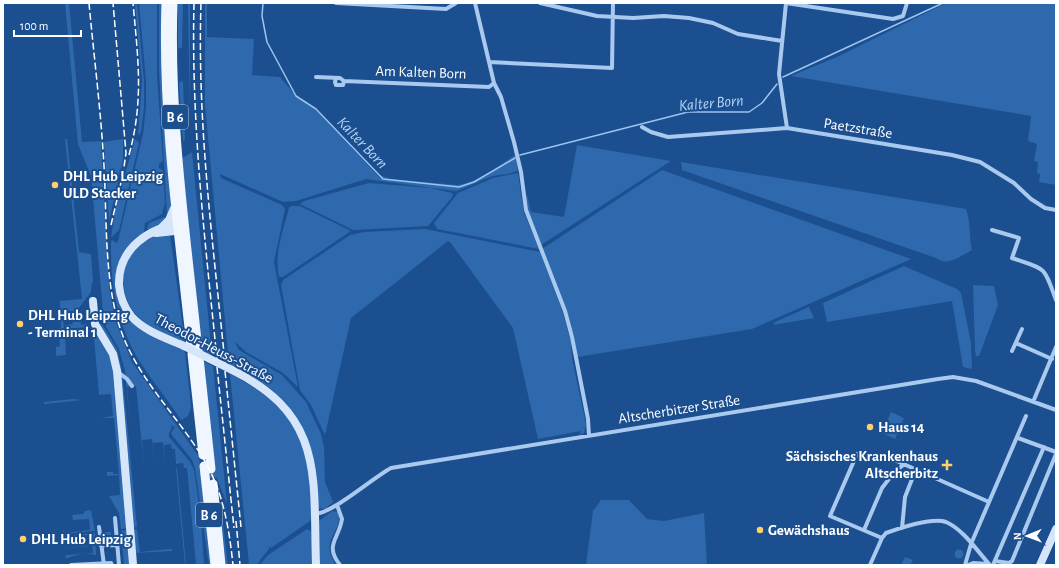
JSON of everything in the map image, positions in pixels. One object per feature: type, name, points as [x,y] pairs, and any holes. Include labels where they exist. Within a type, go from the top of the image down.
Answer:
[{"type":"main road","name":"B 6","points":[[166,3],[167,90],[175,206],[181,227]]},
{"type":"main road","name":"B 6","points":[[173,3],[173,80],[181,227],[203,455]]},
{"type":"main road","name":"B 6","points":[[193,351],[207,467],[215,565]]},
{"type":"main road","name":"B 6","points":[[213,484],[222,565]]},
{"type":"street","points":[[336,3],[446,9],[456,3]]},
{"type":"street","points":[[475,3],[494,82],[503,105],[514,142],[521,172],[526,210],[565,310],[572,337],[588,419],[589,436]]},
{"type":"street","points":[[540,3],[582,14],[613,17],[664,16],[689,18],[713,23],[738,34],[782,41]]},
{"type":"street","points":[[489,62],[612,68],[613,3]]},
{"type":"street","points":[[787,128],[779,74],[786,3],[893,19],[903,16],[908,3]]},
{"type":"street","name":"Am Kalten Born","points":[[316,76],[336,78],[344,81],[488,87],[494,82]]},
{"type":"street","name":"Am Kalten Born","points":[[336,78],[336,85],[343,85],[344,81]]},
{"type":"street","name":"Paetzstraße","points":[[642,127],[651,132],[668,136],[787,128],[952,155],[980,162],[1014,183],[1031,200],[1045,208],[1056,210]]},
{"type":"street","points":[[162,227],[169,220],[175,206]]},
{"type":"street","name":"Theodor-Heuss-Straße","points":[[181,227],[162,227],[147,235],[136,242],[124,258],[119,278],[121,297],[124,306],[137,322],[256,383],[276,398],[289,413],[299,429],[311,464],[316,565]]},
{"type":"street","points":[[147,235],[181,227]]},
{"type":"street","points":[[992,230],[1019,238],[1012,258],[1040,267],[1046,271],[1056,300]]},
{"type":"street","points":[[93,301],[95,324],[113,354],[117,371],[133,564]]},
{"type":"street","points":[[1012,351],[1022,329]]},
{"type":"street","points":[[1016,343],[1052,359]]},
{"type":"street","points":[[1033,402],[1056,347]]},
{"type":"street","points":[[117,371],[127,379],[132,386]]},
{"type":"street","name":"Altscherbitzer Straße","points":[[314,514],[322,514],[378,475],[391,468],[938,379],[953,377],[976,381],[1056,410]]},
{"type":"street","points":[[1018,438],[1056,453],[1012,561],[1009,563],[973,563],[967,565],[971,544],[1018,438],[1026,416]]},
{"type":"street","points":[[992,564],[1044,447]]},
{"type":"street","points":[[882,538],[830,516],[857,454],[860,453],[876,458],[890,458],[989,502]]},
{"type":"street","points":[[864,530],[882,488],[892,475],[904,464]]},
{"type":"street","points":[[902,528],[905,497],[916,469]]},
{"type":"street","points":[[337,505],[342,519],[332,544],[332,550],[334,558],[340,565]]},
{"type":"street","points":[[115,518],[119,565]]},
{"type":"street","points":[[870,565],[882,538],[886,533],[931,521],[945,522],[955,528],[992,564]]},
{"type":"street","points":[[99,527],[104,564]]},
{"type":"street","points":[[1040,565],[1056,529]]},
{"type":"street","points":[[101,546],[117,545]]},
{"type":"street","points":[[71,565],[111,563],[112,565]]},
{"type":"shaded area","points":[[65,3],[69,3],[82,142],[101,141],[109,287],[115,320],[132,362],[199,457],[213,565],[209,565],[195,468],[192,460],[171,433],[175,427],[170,425],[172,427],[169,437],[190,462],[194,470],[201,519],[204,565],[196,565],[187,468],[184,468],[183,463],[176,464],[175,449],[172,449],[171,444],[164,445],[165,465],[163,442],[153,443],[155,466],[152,439],[142,440],[144,467],[136,386],[127,387],[130,427],[125,371],[119,349],[104,323],[91,176],[78,144]]},
{"type":"shaded area","points":[[135,3],[137,3],[144,81],[144,107],[141,133],[138,135],[142,81]]},
{"type":"shaded area","points":[[139,3],[157,3],[157,76],[163,161],[159,164],[159,168],[163,170],[165,203],[162,214],[145,223],[144,232],[122,257],[122,306],[185,352],[191,407],[188,416],[181,420],[140,362],[132,348],[120,319],[116,304],[112,273],[111,242],[112,240],[117,243],[118,241],[143,134],[146,107],[146,81]]},
{"type":"shaded area","points":[[159,3],[163,3],[171,194],[170,211],[167,217],[159,71]]},
{"type":"shaded area","points":[[178,3],[183,3],[182,47],[178,49]]},
{"type":"shaded area","points":[[188,3],[190,3],[190,112]]},
{"type":"shaded area","points":[[205,3],[207,3],[207,37],[254,39],[252,75],[280,77],[296,96],[316,110],[380,178],[380,175],[390,179],[457,185],[480,177],[515,155],[518,170],[515,172],[493,176],[456,191],[366,179],[296,201],[283,202],[220,174],[221,178],[282,205],[285,209],[274,262],[298,387],[283,373],[246,352],[234,341],[239,350],[282,375],[306,402],[321,434],[324,447],[325,482],[333,502],[325,509],[318,508],[298,421],[284,402],[268,387],[229,364],[205,105]]},
{"type":"shaded area","points":[[946,3],[1056,3],[1056,185],[1039,182],[1040,174],[1037,173],[1038,162],[1034,161],[1037,144],[1028,141],[1031,116],[791,76],[839,56]]},
{"type":"shaded area","points":[[183,81],[185,140],[183,141],[179,82]]},
{"type":"shaded area","points":[[65,139],[67,139],[79,252],[91,254],[93,282],[91,292],[79,308],[81,325],[87,324],[87,327],[65,329],[65,325],[73,324],[72,317],[63,318],[64,329],[54,330],[61,328],[60,301],[82,299]]},
{"type":"shaded area","points":[[123,139],[123,161],[109,221],[104,142]]},
{"type":"shaded area","points":[[135,139],[139,143],[119,230],[111,238],[115,210]]},
{"type":"shaded area","points":[[577,145],[671,161],[541,245],[528,212],[526,196],[527,195],[531,212],[564,217]]},
{"type":"shaded area","points":[[192,152],[212,356],[200,350],[181,159]]},
{"type":"shaded area","points":[[681,162],[966,209],[969,219],[972,250],[954,260],[940,260],[682,170]]},
{"type":"shaded area","points":[[662,170],[911,259],[752,329],[577,357],[574,336],[542,249]]},
{"type":"shaded area","points":[[518,173],[524,213],[539,249],[437,229],[434,223],[458,193],[493,178]]},
{"type":"shaded area","points":[[369,183],[431,188],[452,193],[453,196],[428,226],[353,230],[300,204],[304,201]]},
{"type":"shaded area","points":[[291,206],[300,206],[351,231],[283,277],[279,277],[278,251],[289,208]]},
{"type":"shaded area","points":[[164,217],[167,219],[151,230],[147,229],[149,223]]},
{"type":"shaded area","points":[[425,229],[540,252],[562,310],[571,342],[572,358],[586,424],[584,433],[580,435],[581,431],[538,439],[513,328],[448,241],[351,318],[325,435],[311,405],[300,390],[281,285],[283,280],[350,235],[364,232]]},
{"type":"shaded area","points":[[170,234],[185,343],[153,328],[141,320],[130,306],[124,287],[123,276],[125,266],[135,248],[149,238]]},
{"type":"shaded area","points":[[904,266],[957,289],[961,293],[971,343],[972,369],[963,367],[952,301],[827,322],[823,303]]},
{"type":"shaded area","points":[[973,285],[994,286],[998,305],[979,356],[976,356],[975,351]]},
{"type":"shaded area","points":[[809,307],[814,318],[773,325],[775,322]]},
{"type":"shaded area","points":[[102,324],[117,349],[122,371],[137,527],[121,529],[119,513],[109,496],[120,495],[119,475],[107,476],[107,472],[119,474],[114,418],[101,418],[113,416],[111,394],[99,395],[93,327],[91,327],[91,325]]},
{"type":"shaded area","points":[[65,334],[66,355],[56,356],[56,347],[60,346],[59,336],[52,336]]},
{"type":"shaded area","points":[[201,360],[213,366],[227,504],[216,476]]},
{"type":"shaded area","points":[[230,374],[264,395],[277,406],[289,420],[298,435],[304,451],[308,470],[312,510],[310,521],[271,548],[270,546],[258,565],[249,565]]},
{"type":"shaded area","points":[[73,399],[83,400],[44,404],[44,402]]},
{"type":"shaded area","points":[[891,412],[904,418],[895,439],[882,433]]},
{"type":"shaded area","points":[[177,468],[186,565],[185,565]]},
{"type":"shaded area","points":[[601,500],[629,500],[647,519],[664,521],[704,513],[707,565],[586,565],[593,511]]},
{"type":"shaded area","points":[[218,504],[223,524],[228,565],[224,565]]},
{"type":"shaded area","points":[[91,510],[95,531],[63,534],[63,529],[64,533],[90,530],[89,519],[73,520],[72,515],[83,514],[85,511]]},
{"type":"shaded area","points":[[332,511],[338,512],[339,519],[338,525],[330,542],[331,556],[336,565],[318,565],[318,522]]},
{"type":"shaded area","points":[[137,529],[140,552],[169,549],[172,549],[172,551],[133,553],[131,565],[124,565],[121,531]]},
{"type":"shaded area","points":[[307,529],[312,532],[314,565],[260,565],[268,555]]},
{"type":"shaded area","points":[[105,532],[111,532],[111,542],[106,540]]},
{"type":"shaded area","points":[[95,533],[96,556],[81,554],[65,559],[66,555],[93,553],[92,546],[66,548],[65,550],[65,548],[92,545],[91,535],[64,537],[64,541],[63,536]]},
{"type":"shaded area","points":[[959,549],[964,554],[959,559],[954,554]]},
{"type":"shaded area","points":[[905,557],[913,560],[910,565],[901,565]]},
{"type":"waterway","name":"Kalter Born","points":[[263,3],[262,16],[267,42],[296,96],[316,109],[383,179],[459,187],[474,182],[515,158]]},
{"type":"waterway","name":"Kalter Born","points":[[783,77],[943,3]]},
{"type":"waterway","name":"Kalter Born","points":[[520,155],[688,112],[749,112],[762,103],[777,84]]},
{"type":"tunnel","points":[[211,469],[213,484]]},
{"type":"railway","points":[[89,3],[103,146],[107,248],[111,290],[115,309],[120,328],[136,363],[203,458],[216,483],[227,523],[233,565]]},
{"type":"railway","points":[[111,225],[123,174],[126,153],[113,3]]},
{"type":"railway","points":[[129,155],[134,135],[138,98],[138,61],[133,3]]},
{"type":"railway","points":[[194,3],[197,137],[217,359]]},
{"type":"railway","points":[[201,3],[201,93],[207,183],[225,363]]},
{"type":"railway","points":[[217,367],[234,528]]},
{"type":"railway","points":[[225,371],[241,527]]},
{"type":"railway","points":[[236,521],[240,565]]},
{"type":"place","name":"DHL Hub Leipzig ULD Stacker","points":[[55,185]]},
{"type":"place","name":"DHL Hub Leipzig - Terminal 1","points":[[20,324]]},
{"type":"place","name":"Haus 14","points":[[870,427]]},
{"type":"place","name":"Sächsisches Krankenhaus Altscherbitz","points":[[947,465]]},
{"type":"place","name":"Gewächshaus","points":[[760,530]]},
{"type":"place","name":"DHL Hub Leipzig","points":[[23,539]]}]
